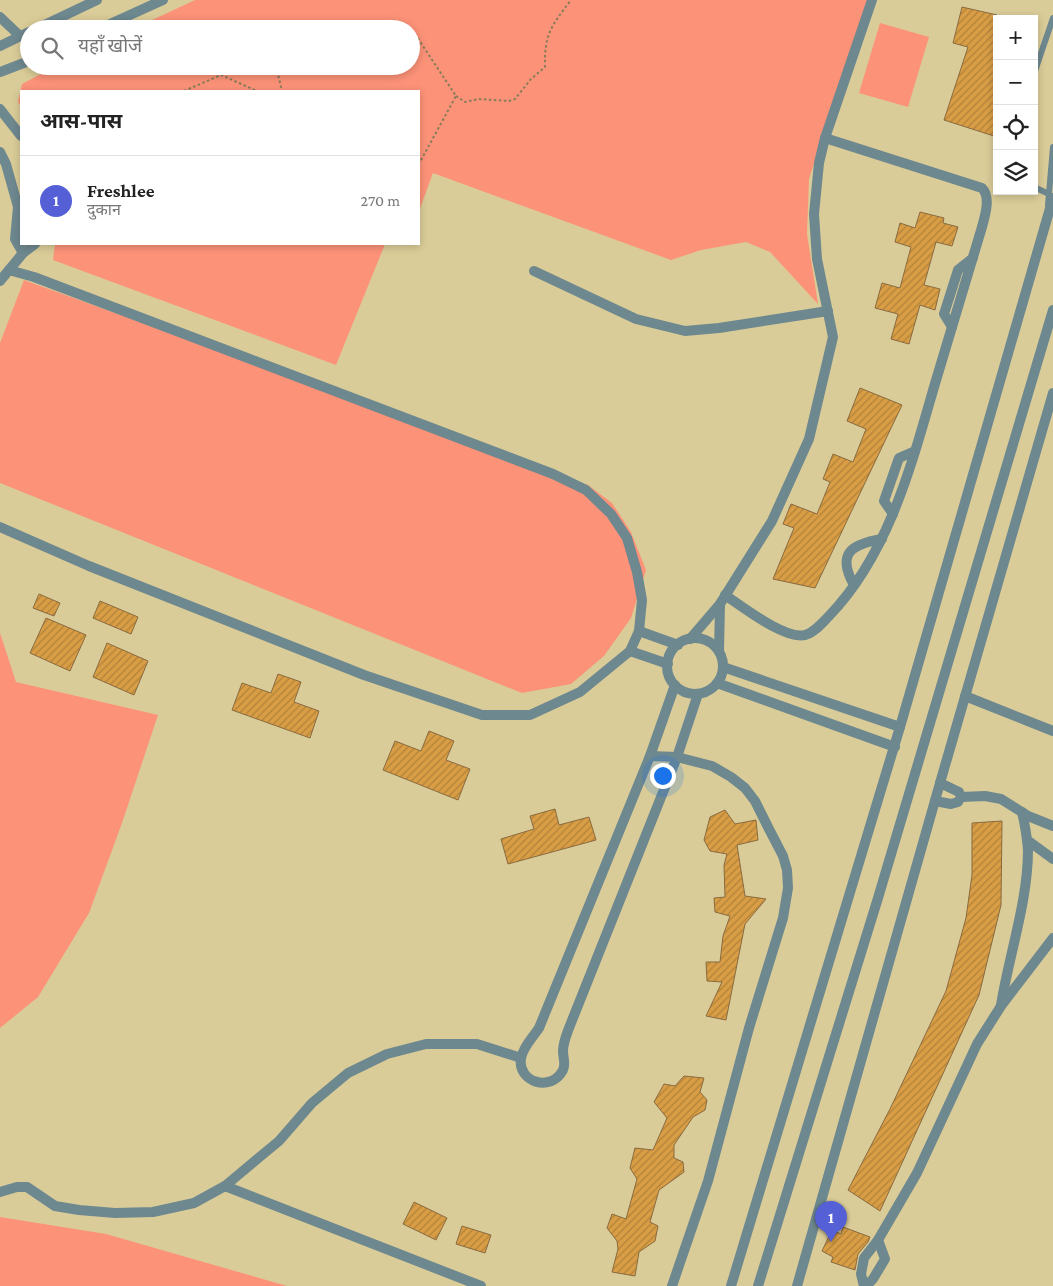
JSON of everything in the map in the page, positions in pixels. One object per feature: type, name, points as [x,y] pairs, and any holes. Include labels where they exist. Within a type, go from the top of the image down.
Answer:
[{"type":"street","points":[[55,20],[97,0]]},
{"type":"street","points":[[119,20],[163,0]]},
{"type":"street","points":[[723,599],[719,651],[723,667],[722,676],[717,684],[705,692],[698,694],[681,690],[675,685],[668,671],[668,664],[673,650],[690,639],[723,599],[772,520],[809,439],[833,337],[817,259],[814,214],[816,189],[825,138],[872,0]]},
{"type":"street","points":[[0,17],[20,31]]},
{"type":"street","points":[[0,46],[20,36]]},
{"type":"street","points":[[0,72],[20,64]]},
{"type":"street","points":[[0,109],[20,135]]},
{"type":"street","points":[[723,599],[772,626],[799,636],[808,635],[818,628],[836,609],[854,584],[882,539],[893,514],[884,501],[899,458],[915,451],[952,327],[944,314],[958,270],[973,258],[985,213],[987,199],[982,188],[825,138]]},
{"type":"street","points":[[0,152],[6,164],[18,207],[15,239],[22,253]]},
{"type":"street","points":[[731,1286],[895,747],[1047,218],[1051,196]]},
{"type":"street","points":[[0,281],[22,253],[34,245]]},
{"type":"street","points":[[0,528],[89,566],[364,675],[482,715],[530,715],[580,692],[630,651],[640,631],[642,600],[637,572],[627,538],[611,514],[586,490],[553,474],[34,277],[9,270]]},
{"type":"street","points":[[534,271],[636,319],[684,331],[719,328],[828,311]]},
{"type":"street","points":[[758,1286],[881,888],[1053,310]]},
{"type":"street","points":[[797,1286],[934,801],[1053,393]]},
{"type":"street","points":[[854,584],[846,567],[850,551],[854,546],[862,543],[882,539]]},
{"type":"street","points":[[640,631],[678,645]]},
{"type":"street","points":[[690,639],[706,641],[719,651]]},
{"type":"street","points":[[630,651],[668,664]]},
{"type":"street","points":[[723,667],[900,727]]},
{"type":"street","points":[[717,684],[895,747]]},
{"type":"street","points":[[675,685],[650,756],[539,1028],[521,1058],[522,1068],[527,1076],[535,1082],[544,1084],[554,1081],[564,1068],[563,1051],[569,1028],[677,757],[698,694]]},
{"type":"street","points":[[965,696],[1053,731]]},
{"type":"street","points":[[813,718],[820,700]]},
{"type":"street","points":[[650,756],[677,757],[712,766],[745,788],[755,801],[783,856],[787,870],[788,888],[784,918],[749,1028],[708,1182],[672,1286]]},
{"type":"street","points":[[934,801],[951,804],[958,802],[960,797],[959,792],[940,783]]},
{"type":"street","points":[[960,797],[985,796],[1001,799],[1022,812],[1053,826]]},
{"type":"street","points":[[1001,1006],[1025,879],[1027,840],[1022,812]]},
{"type":"street","points":[[1027,840],[1053,860]]},
{"type":"street","points":[[878,1240],[884,1259],[877,1274],[865,1286],[861,1274],[862,1265],[869,1250],[878,1240],[917,1173],[977,1044],[1001,1006],[1053,938]]},
{"type":"street","points":[[0,1192],[18,1187],[27,1187],[55,1206],[115,1213],[153,1212],[194,1203],[225,1186],[279,1141],[312,1104],[348,1072],[387,1054],[426,1044],[477,1044],[521,1058]]},
{"type":"street","points":[[225,1186],[481,1286]]},
{"type":"lane","points":[[1038,62],[1053,18]]},
{"type":"lane","points":[[1038,189],[1051,196],[1053,147]]},
{"type":"path","points":[[420,43],[456,96],[465,102],[479,99],[509,101],[515,99],[531,79],[545,67],[545,49],[550,29],[571,0]]},
{"type":"path","points":[[186,90],[221,75],[255,90]]},
{"type":"path","points":[[278,75],[282,90]]},
{"type":"path","points":[[420,162],[456,96]]},
{"type":"shaded area","points":[[195,0],[868,0],[809,179],[807,234],[818,304],[770,252],[746,242],[701,250],[671,260],[433,173],[420,208],[420,90],[21,90],[22,84],[39,75],[420,75],[420,20],[152,20]]},
{"type":"shaded area","points":[[880,23],[929,37],[908,107],[859,93]]},
{"type":"shaded area","points":[[55,245],[385,245],[336,365],[53,260]]},
{"type":"shaded area","points":[[24,280],[588,485],[612,503],[631,532],[646,570],[631,618],[604,656],[571,684],[522,693],[0,483],[0,343]]},
{"type":"shaded area","points":[[0,633],[16,682],[158,715],[122,823],[89,913],[38,997],[0,1028]]},
{"type":"shaded area","points":[[0,1217],[106,1234],[287,1286],[0,1286]]},
{"type":"building","points":[[962,7],[997,15],[993,15],[993,136],[944,120],[968,47],[953,43]]},
{"type":"building","points":[[920,212],[944,218],[943,223],[958,227],[952,246],[936,242],[924,285],[940,289],[935,310],[920,305],[909,344],[891,339],[898,314],[875,308],[882,283],[900,288],[911,247],[895,242],[900,223],[915,228]]},
{"type":"building","points":[[860,388],[902,405],[815,588],[773,579],[794,528],[783,524],[791,504],[817,514],[830,482],[823,479],[833,454],[853,462],[866,429],[847,421]]},
{"type":"building","points":[[39,594],[60,603],[54,616],[33,608]]},
{"type":"building","points":[[100,601],[138,617],[131,634],[93,618]]},
{"type":"building","points":[[46,618],[86,635],[70,671],[30,653]]},
{"type":"building","points":[[107,643],[148,661],[134,695],[93,677]]},
{"type":"building","points":[[278,674],[301,682],[294,702],[319,711],[310,738],[232,710],[242,683],[271,693]]},
{"type":"building","points":[[429,731],[454,741],[446,760],[470,769],[458,800],[383,770],[395,741],[421,751]]},
{"type":"building","points":[[555,809],[559,825],[589,817],[596,840],[508,864],[501,839],[534,829],[530,816]]},
{"type":"building","points":[[725,810],[735,824],[756,820],[758,840],[737,845],[745,896],[766,899],[745,924],[726,1020],[706,1016],[722,982],[707,981],[706,962],[720,962],[723,936],[730,916],[715,912],[714,898],[725,897],[724,865],[727,854],[710,851],[704,840],[710,817]]},
{"type":"building","points":[[1002,821],[1001,905],[979,995],[880,1211],[848,1190],[890,1109],[946,991],[966,918],[972,875],[972,823]]},
{"type":"building","points":[[684,1076],[704,1078],[700,1092],[707,1100],[705,1110],[693,1117],[674,1145],[674,1158],[683,1162],[684,1172],[659,1190],[650,1222],[658,1226],[655,1241],[639,1252],[635,1276],[612,1272],[618,1249],[617,1241],[607,1228],[612,1214],[626,1219],[637,1179],[630,1168],[635,1148],[653,1150],[667,1118],[654,1102],[664,1084],[675,1086]]},
{"type":"building","points":[[414,1202],[447,1218],[436,1240],[403,1224]]},
{"type":"building","points":[[462,1226],[491,1235],[485,1253],[456,1244]]},
{"type":"building","points":[[843,1227],[870,1237],[858,1254],[855,1270],[831,1262],[833,1257],[822,1251],[832,1230],[841,1234]]},
{"type":"place","name":"Freshlee","points":[[831,1242]]}]
